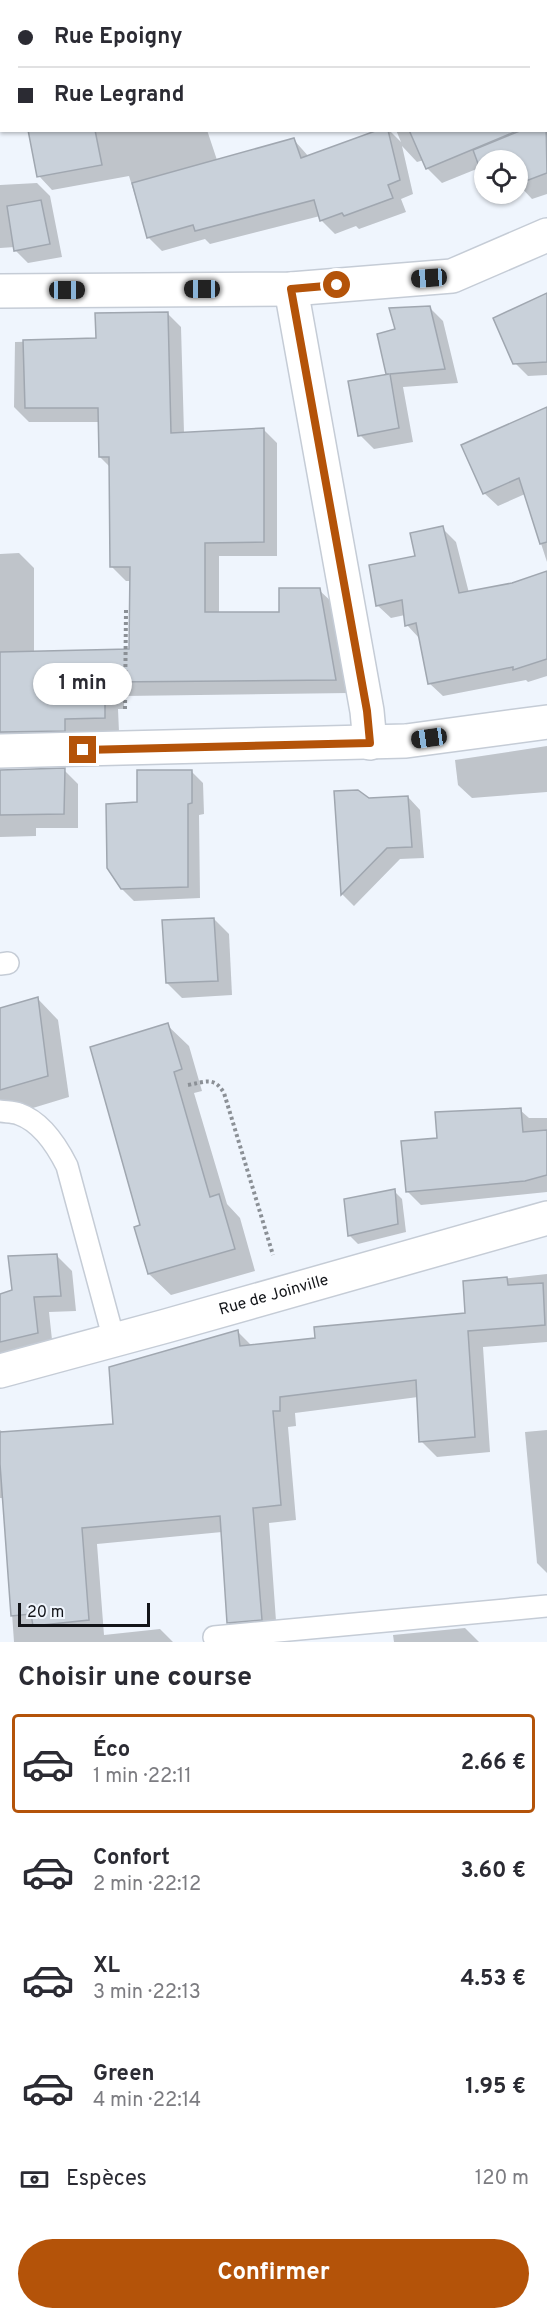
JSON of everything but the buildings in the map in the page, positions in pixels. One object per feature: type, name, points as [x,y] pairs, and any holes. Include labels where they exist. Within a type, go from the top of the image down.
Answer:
[{"type":"street","points":[[0,291],[291,289],[452,276],[547,235]]},
{"type":"street","points":[[291,289],[367,711],[370,743]]},
{"type":"street","points":[[0,751],[370,743],[406,741],[547,722]]},
{"type":"street","name":"Rue de Joinville","points":[[0,1371],[547,1218]]},
{"type":"lane","points":[[0,1111],[19,1114],[36,1124],[56,1144],[67,1166],[114,1340]]},
{"type":"lane","points":[[214,1637],[547,1606]]},
{"type":"path","points":[[125,749],[126,610]]},
{"type":"path","points":[[188,1085],[212,1081],[218,1084],[224,1094],[284,1293]]},
{"type":"route","points":[[83,750],[370,743],[367,711],[291,289],[337,285]]}]
